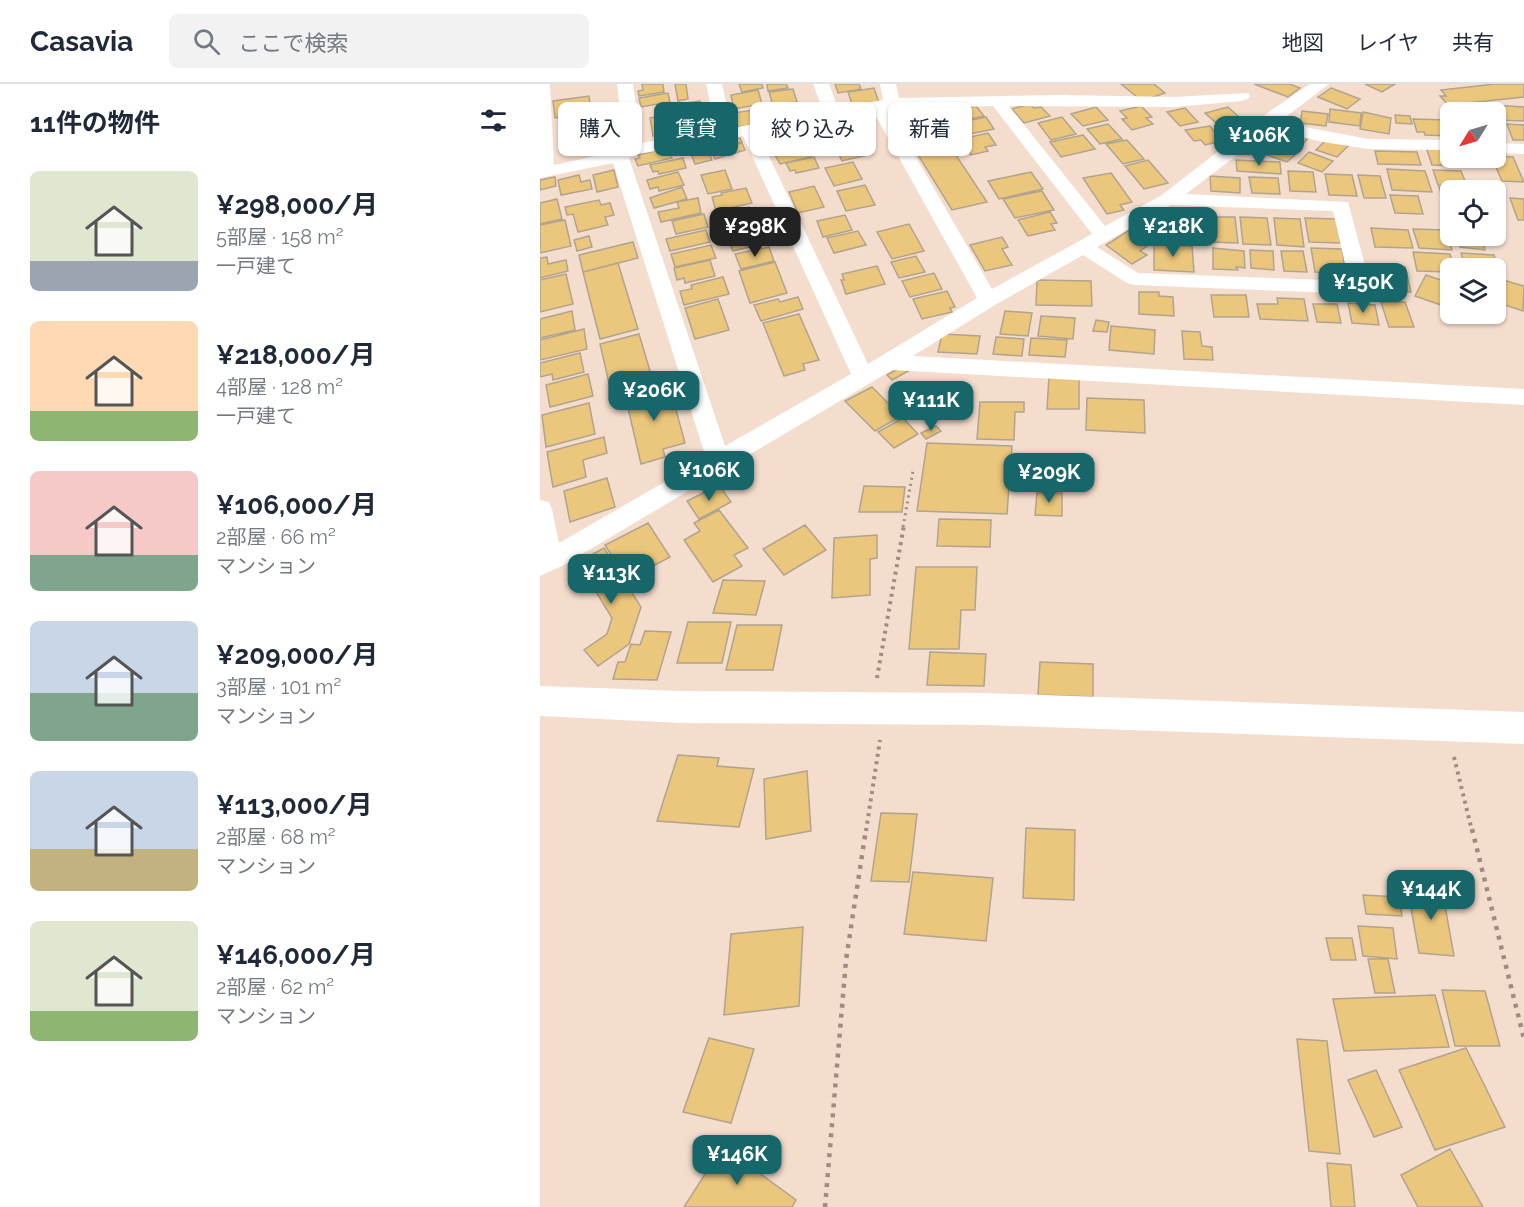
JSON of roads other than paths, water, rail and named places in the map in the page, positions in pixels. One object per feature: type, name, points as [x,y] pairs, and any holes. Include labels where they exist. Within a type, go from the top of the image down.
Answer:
[{"type":"street","points":[[542,84],[542,172],[613,156]]},
{"type":"street","points":[[625,84],[625,102]]},
{"type":"street","points":[[714,84],[718,102]]},
{"type":"street","points":[[821,84],[828,102]]},
{"type":"street","points":[[888,84],[886,105],[988,300]]},
{"type":"street","points":[[1227,84],[1271,120],[1323,137],[1368,144],[1440,145]]},
{"type":"street","points":[[540,509],[545,556],[719,462],[988,300],[1168,199],[1321,84]]},
{"type":"street","points":[[876,107],[1061,100],[1174,102],[1242,96]]},
{"type":"street","points":[[997,102],[1103,236]]},
{"type":"street","points":[[738,132],[748,131],[863,375]]},
{"type":"street","points":[[1506,149],[1523,151]]},
{"type":"street","points":[[627,156],[719,462]]},
{"type":"street","points":[[1083,246],[1134,279],[1361,288],[1341,206],[1168,199]]},
{"type":"street","points":[[888,362],[1524,397]]},
{"type":"street","points":[[540,701],[681,707],[994,709],[1524,728]]}]
